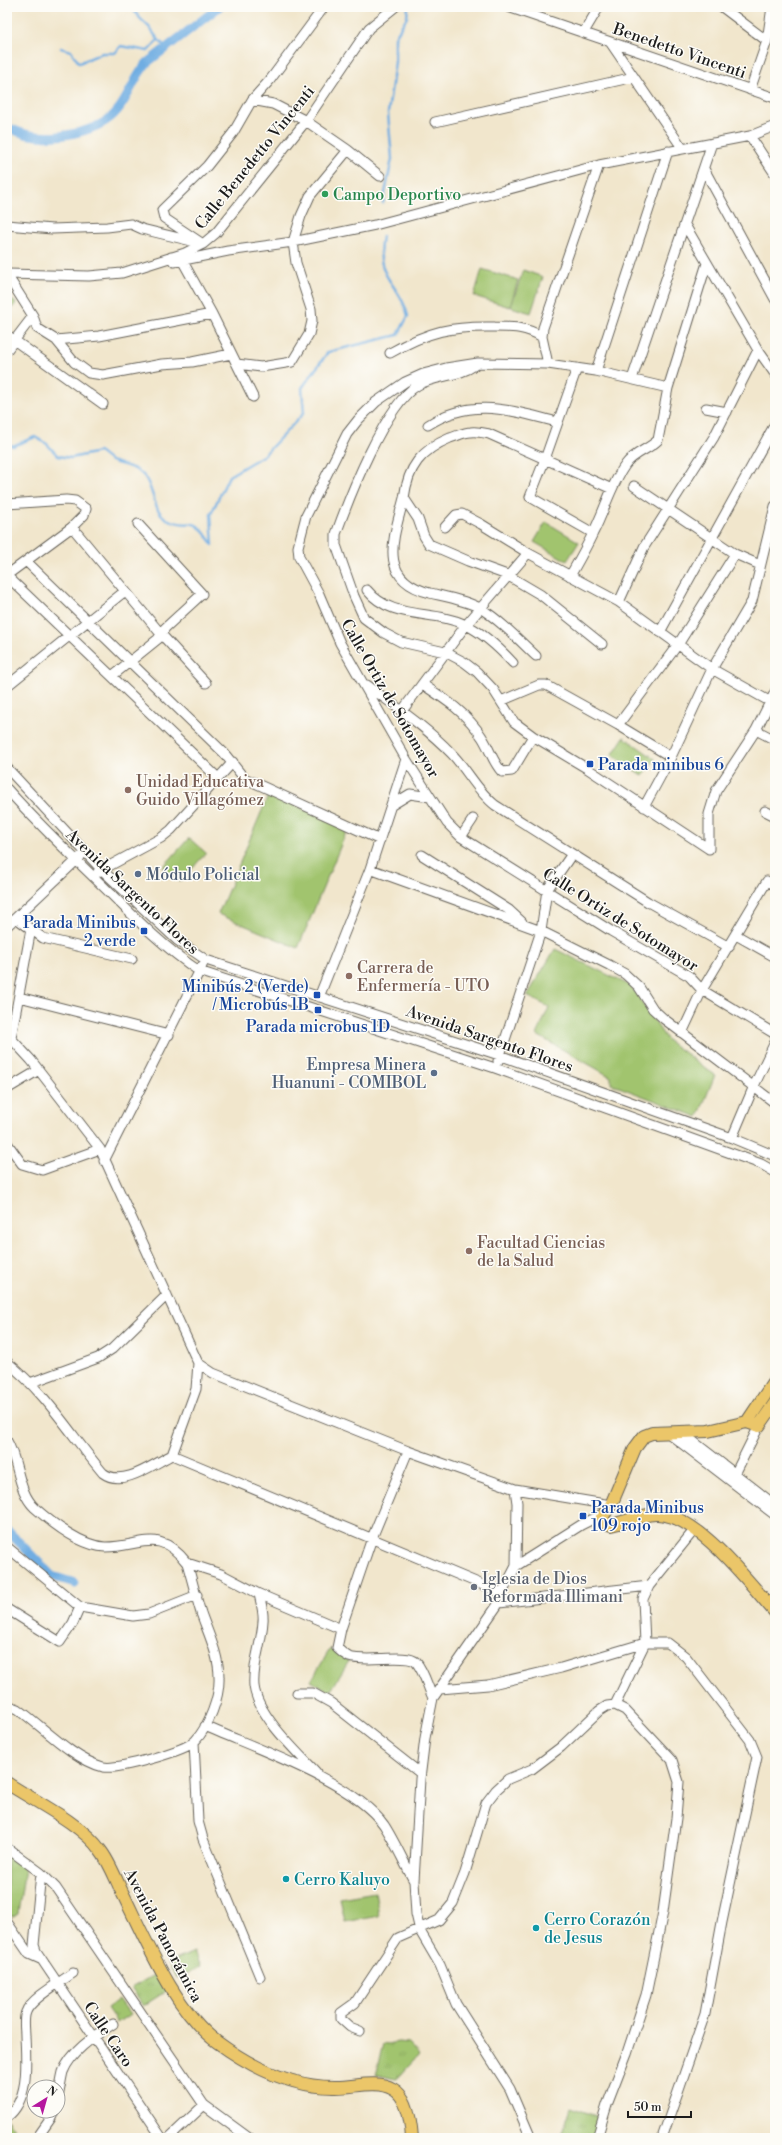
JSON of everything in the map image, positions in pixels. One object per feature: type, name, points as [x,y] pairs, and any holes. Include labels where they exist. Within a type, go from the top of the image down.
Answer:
[{"type":"main road","points":[[753,1424],[773,1386]]},
{"type":"main road","points":[[775,1403],[753,1424],[708,1431],[652,1433],[644,1436],[640,1440],[603,1522],[611,1526],[656,1514],[680,1521],[695,1529],[720,1550],[775,1612]]},
{"type":"main road","name":"Avenida Panorámica","points":[[7,1783],[76,1828],[101,1850],[155,1958],[186,2011],[207,2035],[249,2063],[291,2081],[334,2087],[384,2085],[394,2090],[402,2098],[409,2115],[412,2138]]},
{"type":"street","points":[[203,244],[164,218],[162,210],[207,166],[233,133],[252,100],[270,80],[324,7]]},
{"type":"street","name":"Calle Benedetto Vincenti","points":[[7,274],[89,276],[122,273],[171,257],[203,244],[216,233],[306,121],[369,28],[395,7]]},
{"type":"street","name":"Benedetto Vincenti","points":[[508,7],[775,98]]},
{"type":"street","points":[[584,32],[599,7]]},
{"type":"street","points":[[722,7],[767,41]]},
{"type":"street","points":[[750,90],[767,41],[773,10]]},
{"type":"street","points":[[610,42],[683,149]]},
{"type":"street","points":[[435,122],[634,77]]},
{"type":"street","points":[[252,100],[273,104],[306,121],[348,150],[380,176]]},
{"type":"street","points":[[171,257],[174,262],[293,242],[375,225],[599,165],[750,136],[775,126]]},
{"type":"street","points":[[750,136],[775,174]]},
{"type":"street","points":[[632,379],[712,143]]},
{"type":"street","points":[[237,364],[261,367],[292,362],[309,334],[312,321],[311,309],[296,263],[293,242],[301,216],[310,196],[348,150]]},
{"type":"street","points":[[596,371],[668,151]]},
{"type":"street","points":[[548,364],[542,337],[543,328],[599,165]]},
{"type":"street","points":[[704,169],[775,299]]},
{"type":"street","points":[[7,225],[52,229],[107,227],[130,224],[142,230],[203,244]]},
{"type":"street","points":[[685,225],[758,350],[775,374]]},
{"type":"street","points":[[182,260],[212,314],[253,397]]},
{"type":"street","points":[[570,576],[594,533],[612,489],[625,465],[634,455],[653,445],[658,440],[668,388],[707,263]]},
{"type":"street","points":[[7,274],[33,316],[37,328],[56,340],[74,362],[89,373],[103,375],[162,364],[192,362],[232,354]]},
{"type":"street","points":[[56,340],[99,336],[212,314]]},
{"type":"street","points":[[7,350],[11,338],[33,316]]},
{"type":"street","points":[[390,353],[416,339],[438,331],[464,326],[521,327],[532,330],[542,337]]},
{"type":"street","points":[[11,338],[103,404]]},
{"type":"street","points":[[619,602],[644,547],[714,437],[758,350]]},
{"type":"street","points":[[478,363],[463,372],[436,378],[417,386],[407,394],[382,428],[364,465],[336,534],[336,545],[354,596],[364,618],[384,633],[401,642],[445,652],[464,662],[477,672],[493,689],[514,722],[533,736],[588,769],[644,807],[709,848],[708,830],[711,803],[726,773],[756,730],[769,701],[775,692]]},
{"type":"street","name":"Calle Ortiz de Sotomayor","points":[[668,388],[596,371],[548,364],[478,363],[446,368],[423,374],[405,382],[376,402],[347,434],[302,527],[298,547],[299,556],[340,643],[406,759],[447,824],[461,837],[611,931],[689,976],[702,990],[775,1034]]},
{"type":"street","points":[[577,368],[530,497],[594,533]]},
{"type":"street","points":[[428,424],[454,412],[482,407],[496,408],[558,422]]},
{"type":"street","points":[[706,408],[727,412]]},
{"type":"street","points":[[660,632],[775,424]]},
{"type":"street","points":[[536,656],[502,624],[479,608],[462,601],[412,587],[399,575],[393,559],[392,547],[404,498],[406,483],[417,460],[429,449],[441,442],[471,432],[489,434],[612,489]]},
{"type":"street","points":[[634,486],[735,554],[760,565]]},
{"type":"street","points":[[404,498],[418,519],[424,536],[429,544],[507,575],[541,595],[602,644]]},
{"type":"street","points":[[7,504],[75,501],[86,509],[84,515],[72,527],[7,576],[218,778]]},
{"type":"street","points":[[644,807],[671,757],[712,669],[752,601],[775,506]]},
{"type":"street","points":[[445,527],[456,515],[462,514],[528,553],[619,602],[660,632],[679,643],[712,669],[769,701]]},
{"type":"street","points":[[112,676],[161,634],[165,628],[202,594],[138,524]]},
{"type":"street","points":[[72,527],[161,634],[206,683]]},
{"type":"street","points":[[402,712],[479,608],[528,553]]},
{"type":"street","points":[[618,725],[679,643],[735,554]]},
{"type":"street","points":[[27,562],[233,762],[244,778],[380,840]]},
{"type":"street","points":[[367,590],[380,603],[393,609],[466,625],[499,649],[513,663]]},
{"type":"street","points":[[7,686],[125,591]]},
{"type":"street","points":[[364,683],[426,729],[452,753],[486,798],[648,902],[729,947]]},
{"type":"street","points":[[422,684],[466,716],[482,738],[492,760],[502,772],[512,771],[533,736]]},
{"type":"street","points":[[501,701],[539,685],[546,686],[618,725],[671,757]]},
{"type":"street","points":[[756,730],[775,740]]},
{"type":"street","points":[[319,997],[370,870],[406,759]]},
{"type":"street","points":[[93,877],[101,869],[161,838],[171,830],[233,762]]},
{"type":"street","name":"Avenida Sargento Flores","points":[[7,768],[101,869],[177,940],[206,960],[499,1056],[732,1138],[775,1156]]},
{"type":"street","name":"Avenida Sargento Flores","points":[[8,790],[93,877],[173,953],[199,971],[495,1068],[761,1164],[775,1172]]},
{"type":"street","points":[[20,802],[31,794]]},
{"type":"street","points":[[392,805],[410,794],[430,797]]},
{"type":"street","points":[[765,811],[775,816]]},
{"type":"street","points":[[461,837],[473,820]]},
{"type":"street","points":[[7,926],[86,852]]},
{"type":"street","points":[[495,1068],[541,930],[546,890],[572,854]]},
{"type":"street","points":[[422,855],[509,910],[526,925]]},
{"type":"street","points":[[370,870],[541,930],[625,974],[639,987],[653,1009],[682,1033],[775,1103]]},
{"type":"street","points":[[682,1033],[702,990],[736,935],[771,883]]},
{"type":"street","points":[[16,918],[43,938],[132,959]]},
{"type":"street","points":[[7,1362],[30,1383],[62,1419],[77,1442],[108,1476],[133,1475],[172,1455],[196,1388],[198,1363],[104,1161],[100,1149],[39,1070],[9,1036],[19,997],[31,929]]},
{"type":"street","points":[[736,935],[775,957]]},
{"type":"street","points":[[104,1161],[169,1035],[199,971],[206,960]]},
{"type":"street","points":[[19,997],[169,1035]]},
{"type":"street","points":[[343,1017],[347,1006]]},
{"type":"street","points":[[732,1138],[775,1042]]},
{"type":"street","points":[[7,1089],[39,1070]]},
{"type":"street","points":[[7,1143],[22,1164],[42,1170],[100,1149]]},
{"type":"street","points":[[30,1383],[98,1358],[112,1349],[167,1294]]},
{"type":"street","points":[[198,1363],[213,1373],[408,1451],[515,1489],[608,1509]]},
{"type":"street","points":[[733,1478],[753,1424]]},
{"type":"street","points":[[674,1432],[733,1478],[775,1515]]},
{"type":"street","points":[[7,1441],[12,1449],[25,1493],[34,1507],[80,1541],[104,1547],[127,1545],[142,1540],[163,1542],[181,1555],[187,1563],[215,1656],[219,1676],[218,1693],[205,1726],[194,1742],[147,1760],[123,1766],[104,1767],[86,1760],[18,1709],[7,1705]]},
{"type":"street","points":[[408,1451],[372,1538],[341,1629],[337,1648],[349,1657],[375,1660],[405,1657],[412,1659],[417,1664],[433,1698]]},
{"type":"street","points":[[172,1455],[502,1593]]},
{"type":"street","points":[[733,1478],[775,1505]]},
{"type":"street","points":[[515,1489],[517,1503],[516,1566],[502,1593],[499,1603],[433,1698],[424,1738],[420,1773],[414,1881],[419,1928],[440,1965],[456,2004],[510,2089],[530,2136],[533,2138]]},
{"type":"street","points":[[516,1566],[608,1509]]},
{"type":"street","points":[[581,1525],[611,1526]]},
{"type":"street","points":[[615,1705],[644,1643],[644,1599],[649,1586],[695,1529]]},
{"type":"street","points":[[7,1547],[80,1607],[133,1616],[149,1614],[197,1595]]},
{"type":"street","points":[[187,1563],[220,1574],[260,1594],[341,1629]]},
{"type":"street","points":[[499,1603],[649,1586]]},
{"type":"street","points":[[260,1594],[264,1620],[257,1656],[254,1686],[259,1702],[296,1751],[320,1776]]},
{"type":"street","points":[[7,1609],[60,1642],[73,1623],[80,1607]]},
{"type":"street","points":[[440,1689],[488,1685],[537,1674],[644,1643],[668,1643],[686,1657],[750,1740],[757,1757],[722,1922],[705,2014],[662,2138]]},
{"type":"street","points":[[297,1693],[313,1693],[331,1703],[420,1773]]},
{"type":"street","points":[[360,2031],[350,2027],[341,2019],[342,2014],[355,2003],[398,1938],[439,1920],[452,1904],[465,1873],[486,1803],[496,1790],[508,1779],[532,1769],[561,1747],[599,1711],[607,1706],[615,1705],[625,1710],[672,1760],[679,1782],[676,1818],[662,1912],[646,1995],[627,2053],[606,2105],[597,2138]]},
{"type":"street","points":[[205,1726],[320,1776],[356,1798],[384,1825],[414,1881]]},
{"type":"street","points":[[194,1742],[198,1821],[203,1839],[260,1978]]},
{"type":"street","points":[[7,1848],[41,1873],[56,1888],[204,2105],[249,2138]]},
{"type":"street","name":"Calle Caro","points":[[41,1873],[34,1945],[40,1959],[162,2138]]},
{"type":"street","points":[[7,1922],[29,1954],[40,1959]]},
{"type":"street","points":[[7,2117],[20,2100],[24,2084],[26,2068],[26,2012],[32,2004],[73,1973]]},
{"type":"street","points":[[62,2079],[63,2072],[69,2061],[112,2024]]},
{"type":"street","points":[[169,2138],[204,2105]]},
{"type":"street","points":[[37,2138],[51,2119]]},
{"type":"green space","points":[[482,269],[518,280],[510,307],[474,296]]},
{"type":"green space","points":[[523,270],[543,277],[531,313],[511,307]]},
{"type":"green space","points":[[7,296],[16,303],[7,315]]},
{"type":"green space","points":[[546,522],[579,542],[567,561],[534,542]]},
{"type":"green space","points":[[624,737],[655,759],[643,776],[612,755]]},
{"type":"green space","points":[[269,794],[348,828],[298,948],[218,914]]},
{"type":"green space","points":[[189,838],[206,853],[180,882],[163,867]]},
{"type":"green space","points":[[555,949],[631,986],[667,1040],[715,1075],[698,1117],[611,1084],[611,1077],[537,1035],[549,1007],[527,996]]},
{"type":"green space","points":[[330,1649],[349,1661],[330,1692],[311,1681]]},
{"type":"green space","points":[[7,1848],[14,1852],[25,1869],[18,1913],[12,1917],[7,1911]]},
{"type":"green space","points":[[375,1892],[379,1916],[345,1922],[340,1898]]},
{"type":"green space","points":[[194,1952],[200,1967],[176,1979],[168,1963]]},
{"type":"green space","points":[[157,1973],[168,1990],[143,2006],[131,1988]]},
{"type":"green space","points":[[119,1999],[130,2014],[117,2023],[107,2008]]},
{"type":"green space","points":[[398,2042],[408,2043],[419,2055],[397,2079],[375,2075],[383,2045]]},
{"type":"green space","points":[[571,2107],[599,2117],[593,2138],[561,2138]]},
{"type":"green space","points":[[7,2119],[20,2138],[7,2138]]},
{"type":"waterway","points":[[132,7],[137,15],[166,47]]},
{"type":"waterway","points":[[7,127],[27,134],[52,136],[77,133],[100,124],[117,111],[139,73],[148,62],[219,7]]},
{"type":"waterway","points":[[383,203],[392,159],[388,113],[395,62],[395,37],[407,17],[408,7]]},
{"type":"waterway","points":[[61,48],[71,51],[79,63],[102,53],[115,53],[121,46],[148,51],[157,41]]},
{"type":"waterway","points":[[213,545],[211,514],[229,476],[264,455],[304,413],[302,388],[328,352],[398,335],[408,316],[404,304],[384,271],[381,262],[380,251],[382,236]]},
{"type":"waterway","points":[[7,444],[13,446],[35,437],[47,444],[58,456],[71,458],[99,452],[112,461],[134,469],[141,473],[147,481],[162,516],[182,524],[195,525],[200,528],[212,544]]},
{"type":"waterway","points":[[7,1530],[52,1576],[75,1583]]},
{"type":"place","name":"Campo Deportivo","points":[[325,194]]},
{"type":"place","name":"Parada minibus 6","points":[[590,764]]},
{"type":"place","name":"Unidad Educativa Guido Villagómez","points":[[128,790]]},
{"type":"place","name":"Módulo Policial","points":[[138,874]]},
{"type":"place","name":"Parada Minibus 2 verde","points":[[144,931]]},
{"type":"place","name":"Carrera de Enfermería - UTO","points":[[349,976]]},
{"type":"place","name":"Minibús 2 (Verde) / Microbús 1B","points":[[317,995]]},
{"type":"place","name":"Parada microbus 1D","points":[[318,1010]]},
{"type":"place","name":"Empresa Minera Huanuni - COMIBOL","points":[[434,1073]]},
{"type":"place","name":"Facultad Ciencias de la Salud","points":[[469,1251]]},
{"type":"place","name":"Parada Minibus 109 rojo","points":[[583,1516]]},
{"type":"place","name":"Iglesia de Dios Reformada Illimani","points":[[474,1587]]},
{"type":"place","name":"Cerro Kaluyo","points":[[286,1879]]},
{"type":"place","name":"Cerro Corazón de Jesus","points":[[536,1928]]}]
